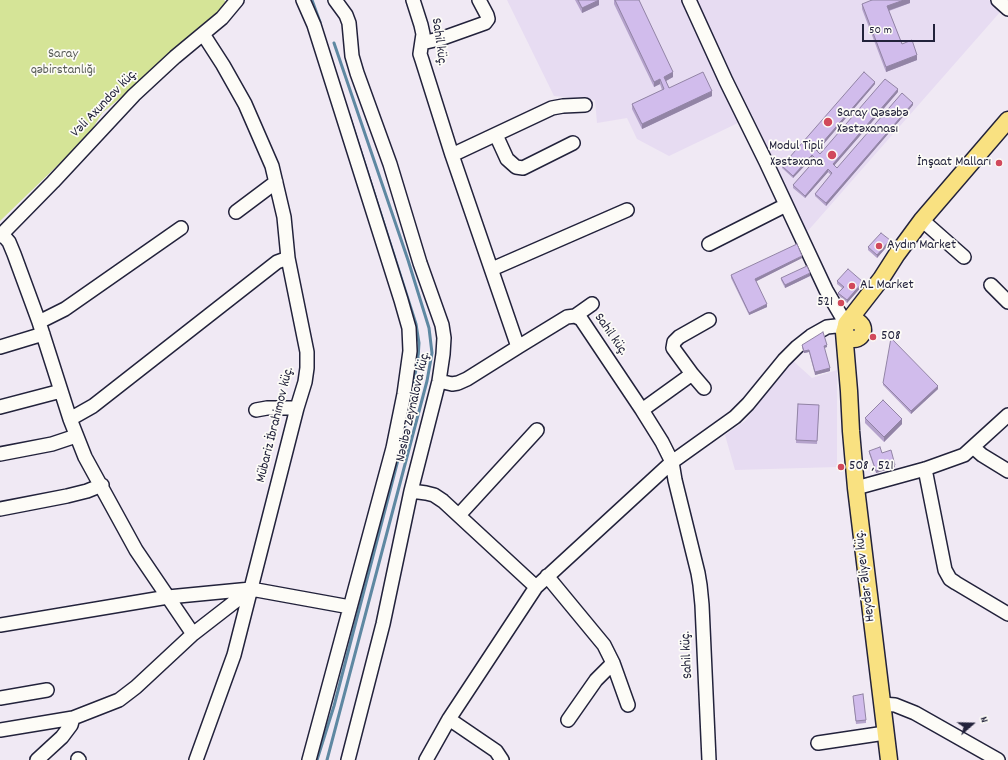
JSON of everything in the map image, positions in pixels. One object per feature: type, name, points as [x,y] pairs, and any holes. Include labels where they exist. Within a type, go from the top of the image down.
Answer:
[{"type":"main road","points":[[849,391],[845,328],[922,220],[1008,120]]},
{"type":"main road","points":[[849,391],[863,333],[881,279]]},
{"type":"main road","points":[[845,328],[853,321],[857,321],[862,327],[863,333]]},
{"type":"main road","name":"Heydər Əliyev küç.","points":[[849,391],[856,488],[888,760]]},
{"type":"street","name":"Vəli Axundov küç.","points":[[1,235],[134,96],[175,57],[222,18],[237,0]]},
{"type":"street","points":[[303,0],[316,32],[401,300],[409,328],[410,351],[403,402],[393,448],[309,760]]},
{"type":"street","name":"Nəsibə Zeynalova küç.","points":[[336,0],[346,15],[349,23],[351,49],[356,73],[390,164],[420,263],[442,325],[444,338],[439,381],[411,491],[392,587],[348,760]]},
{"type":"street","name":"Sahil küç.","points":[[413,0],[421,24],[422,43],[420,50],[422,60],[452,155],[518,346],[567,317],[575,316],[581,319],[642,410],[662,442],[672,462],[700,585],[709,760]]},
{"type":"street","points":[[422,43],[443,38],[485,23],[488,19],[487,15],[479,0]]},
{"type":"street","points":[[689,0],[726,81],[845,328]]},
{"type":"street","points":[[998,0],[1008,9]]},
{"type":"street","name":"Mübariz İbrahimov küç.","points":[[196,760],[234,655],[305,382],[307,368],[307,352],[288,258],[284,217],[272,166],[245,104],[223,65],[203,34]]},
{"type":"street","points":[[452,155],[552,108],[585,105]]},
{"type":"street","points":[[496,135],[507,159],[516,167],[522,168],[573,143]]},
{"type":"street","points":[[236,212],[276,182]]},
{"type":"street","points":[[709,244],[786,205]]},
{"type":"street","points":[[492,269],[627,210]]},
{"type":"street","points":[[922,220],[964,257]]},
{"type":"street","points":[[39,322],[65,309],[181,228]]},
{"type":"street","points":[[1,235],[9,242],[14,254],[39,322],[70,419],[85,457],[102,485],[136,550],[193,634]]},
{"type":"street","points":[[70,419],[93,406],[277,262],[288,258]]},
{"type":"street","points":[[991,285],[1008,302]]},
{"type":"street","points":[[575,316],[592,304]]},
{"type":"street","points":[[704,388],[673,348],[674,342],[679,337],[709,320]]},
{"type":"street","points":[[426,760],[449,718],[536,587],[672,462],[735,417],[797,347],[811,336],[827,327],[836,326],[845,328]]},
{"type":"street","points":[[0,347],[43,334]]},
{"type":"street","points":[[439,381],[452,384],[468,379],[518,346]]},
{"type":"street","points":[[642,410],[692,374]]},
{"type":"street","points":[[0,407],[61,391]]},
{"type":"street","points":[[256,410],[267,408],[297,408]]},
{"type":"street","points":[[856,488],[956,459],[964,455],[1008,415]]},
{"type":"street","points":[[459,515],[537,430]]},
{"type":"street","points":[[0,454],[52,444],[76,436]]},
{"type":"street","points":[[973,447],[982,455],[1008,471]]},
{"type":"street","points":[[925,469],[946,570],[950,578],[956,584],[1008,614]]},
{"type":"street","points":[[0,508],[68,496],[102,485]]},
{"type":"street","points":[[411,491],[426,493],[443,501],[536,587]]},
{"type":"street","points":[[547,576],[604,645],[614,663],[628,705]]},
{"type":"street","points":[[0,625],[168,597],[251,589],[350,607]]},
{"type":"street","points":[[0,730],[73,718],[119,700],[136,687],[193,634],[251,589]]},
{"type":"street","points":[[568,720],[596,680],[614,663]]},
{"type":"street","points":[[0,698],[47,690]]},
{"type":"street","points":[[882,704],[895,705],[915,713],[998,760]]},
{"type":"street","points":[[37,760],[62,737],[71,725],[73,718]]},
{"type":"street","points":[[449,718],[496,751],[501,759]]},
{"type":"street","points":[[818,743],[885,733]]},
{"type":"shaded area","points":[[507,0],[683,0],[740,122],[669,156],[637,139],[627,118],[597,123],[595,100],[554,96]]},
{"type":"shaded area","name":"Saray Qəsəbə Xəstəxanası","points":[[694,0],[989,0],[1001,11],[806,233]]},
{"type":"shaded area","points":[[792,360],[812,378],[837,370],[837,467],[735,470],[725,435],[745,421]]},
{"type":"green space","name":"Saray qəbirstanlığı","points":[[0,0],[224,0],[227,3],[221,16],[102,113],[88,136],[0,221]]},
{"type":"building","points":[[578,0],[599,0],[582,8]]},
{"type":"building","points":[[615,0],[639,0],[673,72],[664,77],[669,88],[703,72],[712,91],[642,124],[632,104],[664,89],[660,79],[654,82]]},
{"type":"building","points":[[872,0],[904,0],[887,6],[902,44],[912,40],[917,55],[886,67],[862,4]]},
{"type":"building","points":[[864,72],[875,82],[816,150],[820,154],[885,79],[898,89],[833,164],[837,168],[902,93],[913,103],[826,203],[815,194],[832,173],[828,169],[805,196],[793,185],[816,159],[812,155],[793,176],[782,166]]},
{"type":"building","points":[[881,233],[890,240],[877,255],[868,247]]},
{"type":"building","points":[[797,244],[802,256],[755,279],[767,304],[749,313],[731,275]]},
{"type":"building","points":[[807,266],[810,273],[785,285],[781,278]]},
{"type":"building","points":[[848,269],[863,282],[847,300],[838,293],[844,287],[837,281]]},
{"type":"building","points":[[823,332],[827,345],[824,346],[830,368],[815,372],[809,350],[804,351],[802,345]]},
{"type":"building","points":[[891,338],[938,386],[911,411],[883,383]]},
{"type":"building","points":[[883,400],[902,419],[884,437],[865,418]]},
{"type":"building","points":[[798,404],[819,405],[817,441],[796,440]]},
{"type":"building","points":[[880,447],[882,453],[891,450],[895,465],[876,471],[869,451]]},
{"type":"building","points":[[863,694],[866,720],[856,721],[853,696]]},
{"type":"waterway","points":[[312,0],[320,22]]},
{"type":"waterway","points":[[327,760],[427,381],[432,353],[429,328],[408,260],[334,43]]},
{"type":"waterway","points":[[317,760],[334,706],[399,456],[418,359],[419,343],[416,324],[349,115]]},
{"type":"place","name":"Saray Qəsəbə Xəstəxanası","points":[[828,122]]},
{"type":"place","name":"Modul Tipli Xəstəxana","points":[[832,155]]},
{"type":"place","name":"İnşaat Malları","points":[[999,163]]},
{"type":"place","name":"Aydın Market","points":[[879,246]]},
{"type":"place","name":"AL Market","points":[[852,286]]},
{"type":"place","name":"521","points":[[841,303]]},
{"type":"place","name":"508","points":[[873,337]]},
{"type":"place","name":"508 , 521","points":[[841,467]]}]
